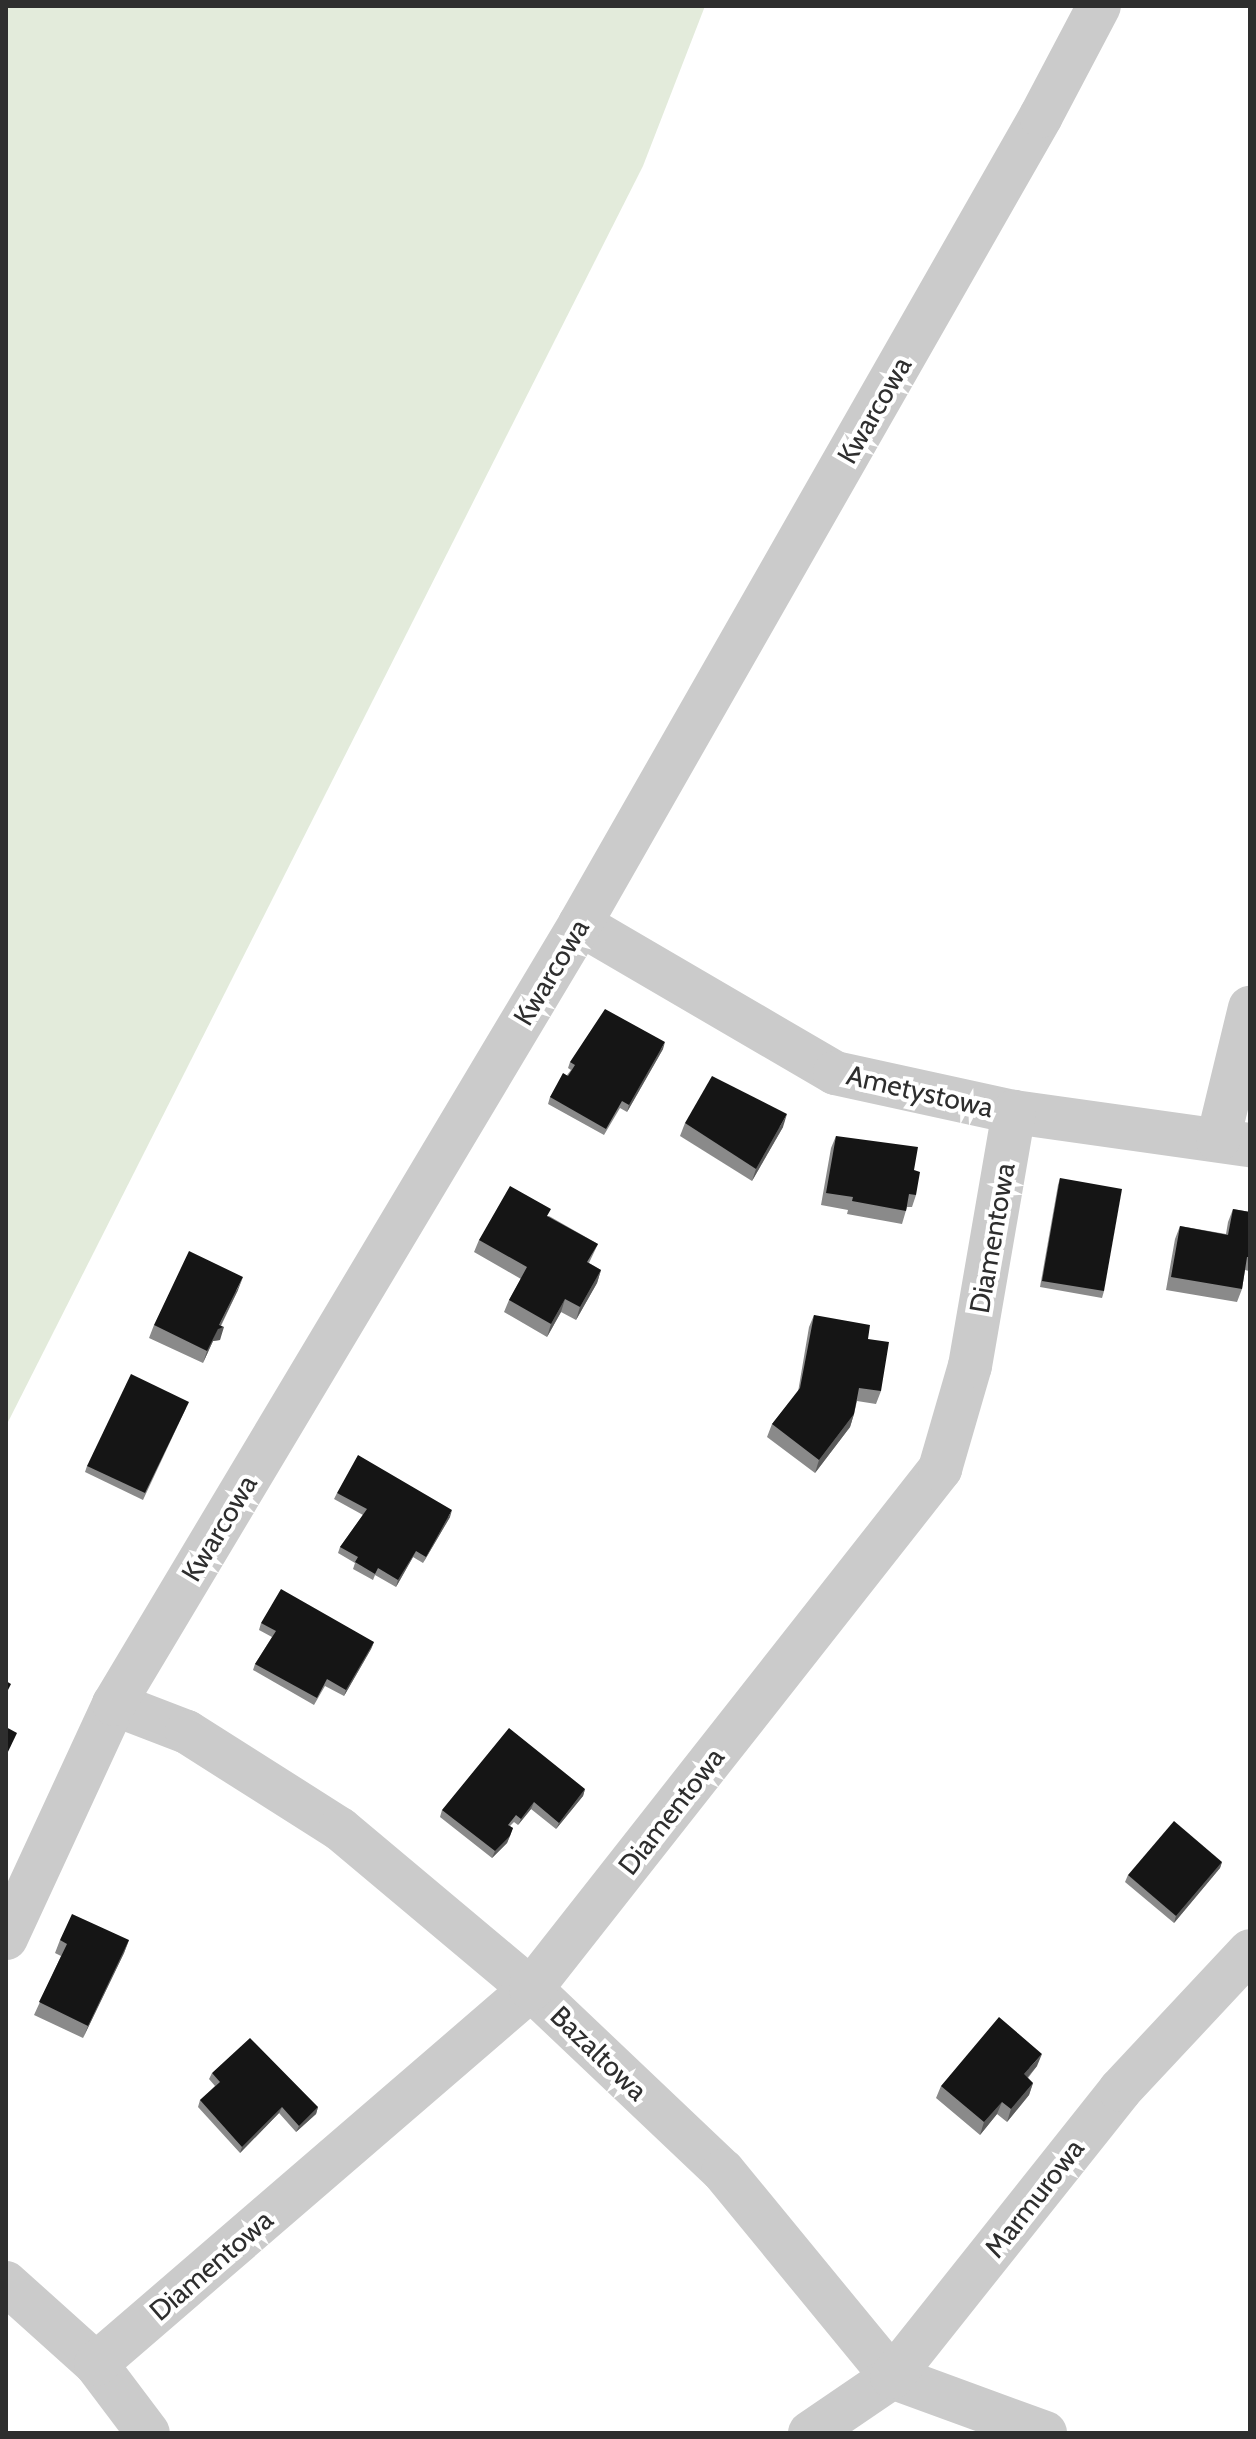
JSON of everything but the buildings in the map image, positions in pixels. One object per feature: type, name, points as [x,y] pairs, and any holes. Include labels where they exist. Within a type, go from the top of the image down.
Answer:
[{"type":"street","name":"Kwarcowa","points":[[6,1938],[114,1704],[580,924],[1034,130],[1099,6]]},
{"type":"street","name":"Ametystowa","points":[[580,924],[835,1073],[1014,1112],[1234,1143]]},
{"type":"street","points":[[1234,1143],[1250,1008]]},
{"type":"street","name":"Diamentowa","points":[[96,2364],[531,1989],[940,1469],[970,1366],[1014,1112]]},
{"type":"street","name":"Bazaltowa","points":[[114,1704],[187,1732],[340,1829],[531,1989],[723,2171],[892,2377]]},
{"type":"street","name":"Marmurowa","points":[[810,2433],[892,2377],[1120,2090],[1250,1951]]},
{"type":"street","points":[[6,2283],[96,2364],[148,2433]]},
{"type":"street","points":[[892,2377],[1045,2433]]},
{"type":"green space","points":[[6,6],[705,6],[643,166],[6,1426]]}]
